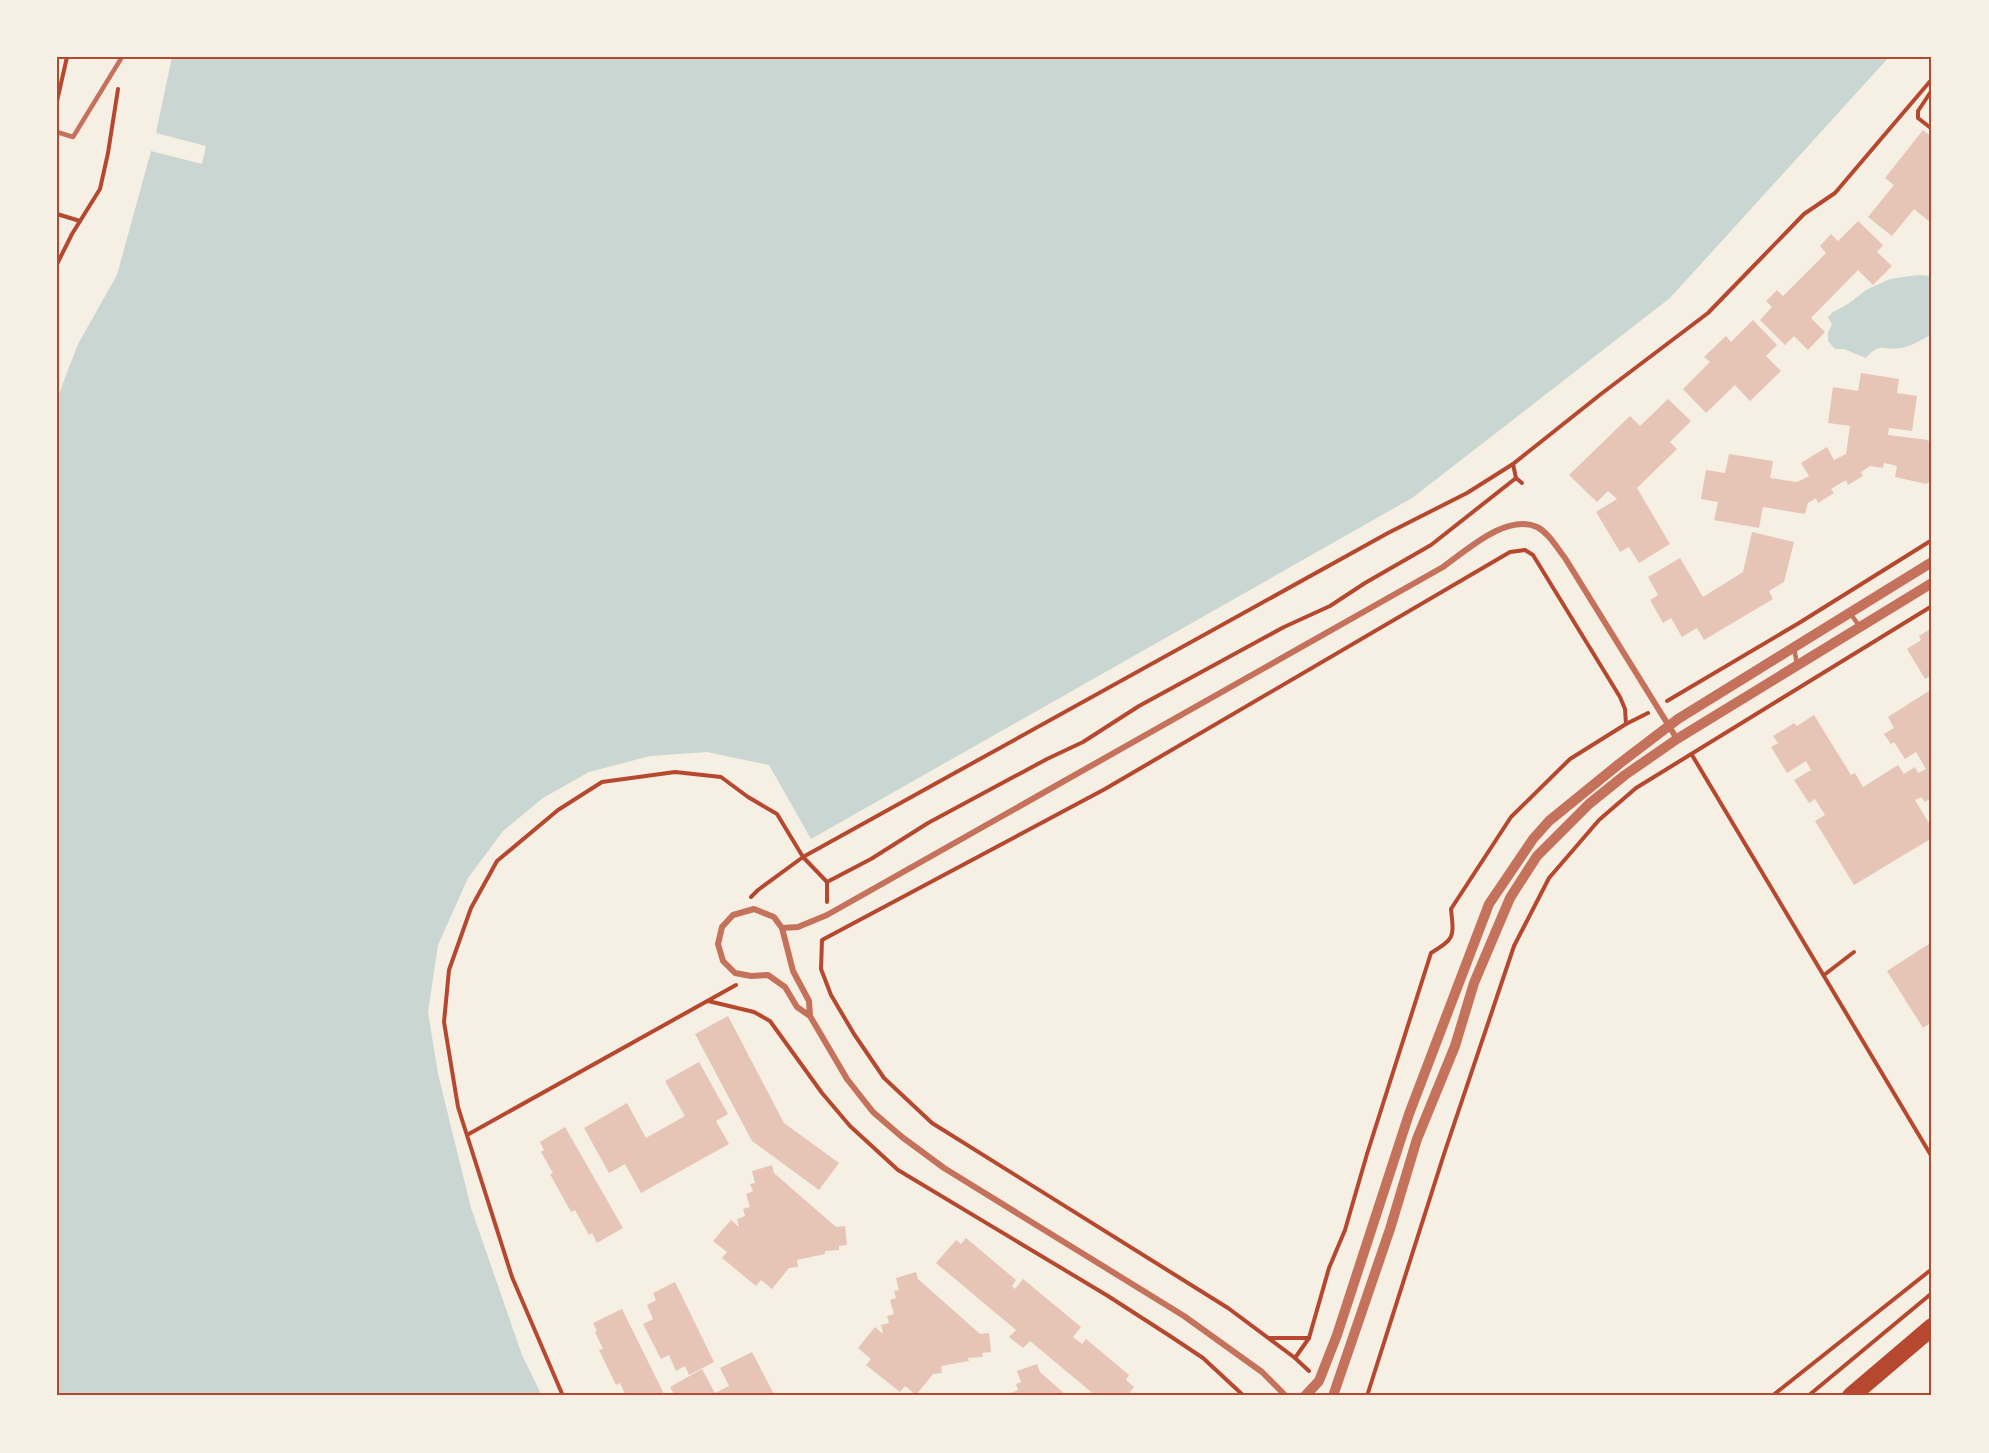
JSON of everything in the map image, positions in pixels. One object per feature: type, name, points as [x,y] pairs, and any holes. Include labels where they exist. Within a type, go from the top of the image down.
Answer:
[{"type":"highway","points":[[1851,1396],[1932,1326]]},
{"type":"street","points":[[782,928],[798,927],[827,915],[1443,567],[1492,531],[1521,524],[1536,527],[1547,534],[1571,568],[1677,739]]},
{"type":"street","points":[[1305,1396],[1319,1381],[1337,1335],[1409,1114],[1489,904],[1533,839],[1549,822],[1669,726],[1932,562]]},
{"type":"street","points":[[1333,1396],[1390,1229],[1417,1139],[1455,1046],[1474,983],[1510,898],[1537,856],[1589,804],[1625,775],[1677,739],[1932,583]]},
{"type":"street","points":[[810,1016],[809,1001],[792,971],[782,928],[774,916],[754,909],[734,915],[722,927],[718,944],[723,960],[735,973],[751,976],[768,975],[784,987],[797,1007],[810,1016],[847,1079],[873,1112],[944,1168],[1184,1316],[1262,1372],[1286,1396]]},
{"type":"lane","points":[[57,132],[73,137],[122,57]]},
{"type":"lane","points":[[1850,613],[1860,627]]},
{"type":"lane","points":[[1794,647],[1797,666]]},
{"type":"path","points":[[57,101],[67,57]]},
{"type":"path","points":[[734,915],[758,890],[803,857],[1388,533],[1467,493],[1513,464],[1601,394],[1708,314],[1804,214],[1835,193],[1932,79]]},
{"type":"path","points":[[57,264],[80,220],[100,189],[118,86]]},
{"type":"path","points":[[1932,90],[1918,111],[1918,118],[1932,129]]},
{"type":"path","points":[[57,214],[80,220]]},
{"type":"path","points":[[1513,464],[1516,478],[1522,483]]},
{"type":"path","points":[[563,1396],[512,1277],[467,1136],[458,1107],[444,1022],[449,970],[471,908],[497,861],[549,817],[602,782],[675,772],[721,777],[748,797],[777,814],[803,857],[826,882],[928,823],[1083,742],[1139,706],[1284,627],[1330,606],[1431,545],[1516,478]]},
{"type":"path","points":[[1673,697],[1789,629],[1932,540]]},
{"type":"path","points":[[1319,1381],[1269,1338],[1210,1296],[932,1123],[885,1078],[854,1034],[831,995],[821,969],[822,940],[1105,789],[1510,552],[1525,550],[1533,555],[1620,696],[1625,709],[1626,724]]},
{"type":"path","points":[[1366,1396],[1514,946],[1549,878],[1599,820],[1636,788],[1932,606]]},
{"type":"path","points":[[1692,754],[1932,1157]]},
{"type":"path","points":[[1824,975],[1854,952]]},
{"type":"path","points":[[467,1136],[751,976]]},
{"type":"path","points":[[1295,1359],[1309,1338],[1329,1268],[1345,1230],[1400,1052]]},
{"type":"path","points":[[1772,1396],[1932,1269]]},
{"type":"path","points":[[1808,1396],[1932,1293]]},
{"type":"path","points":[[1269,1338],[1309,1338]]},
{"type":"shaded area","points":[[172,57],[1889,57],[1670,298],[1412,498],[811,839],[769,765],[707,752],[650,756],[589,772],[543,798],[503,831],[468,878],[438,945],[428,1012],[438,1074],[471,1208],[522,1355],[542,1396],[57,1396],[57,399],[78,344],[117,275],[151,151],[202,164],[206,146],[156,133]]},
{"type":"shaded area","points":[[1918,275],[1932,276],[1932,334],[1905,347],[1879,348],[1866,358],[1844,349],[1835,349],[1828,341],[1828,333],[1832,324],[1828,317],[1833,312],[1866,290],[1890,279]]},
{"type":"building","points":[[1923,130],[1932,137],[1932,219],[1930,222],[1914,209],[1892,236],[1868,217],[1894,185],[1885,178]]},
{"type":"building","points":[[1858,221],[1883,245],[1877,252],[1892,266],[1873,285],[1858,270],[1811,318],[1825,332],[1808,350],[1794,336],[1785,345],[1760,320],[1772,307],[1766,301],[1777,290],[1783,296],[1826,253],[1820,246],[1831,234],[1838,241]]},
{"type":"building","points":[[1753,320],[1777,345],[1766,356],[1781,371],[1750,401],[1735,385],[1706,413],[1683,389],[1710,362],[1704,357],[1726,336],[1731,342]]},
{"type":"building","points":[[1861,373],[1899,379],[1897,393],[1917,396],[1912,431],[1889,428],[1888,435],[1928,440],[1932,447],[1932,480],[1926,484],[1895,477],[1897,466],[1884,463],[1883,468],[1870,466],[1861,472],[1863,476],[1848,485],[1846,480],[1831,489],[1834,493],[1818,503],[1816,498],[1808,503],[1805,514],[1763,507],[1759,528],[1714,520],[1718,502],[1701,499],[1706,470],[1725,473],[1729,454],[1773,461],[1770,478],[1797,482],[1809,476],[1801,463],[1827,447],[1834,460],[1846,454],[1850,426],[1828,423],[1833,387],[1858,391]]},
{"type":"building","points":[[1668,399],[1691,421],[1670,442],[1677,449],[1637,488],[1670,544],[1639,563],[1629,547],[1620,552],[1596,512],[1617,499],[1608,491],[1597,502],[1569,475],[1630,416],[1640,426]]},
{"type":"building","points":[[1752,532],[1794,542],[1784,582],[1769,591],[1773,599],[1704,640],[1697,628],[1682,637],[1671,618],[1663,623],[1650,600],[1658,595],[1648,577],[1680,558],[1703,597],[1743,572]]},
{"type":"building","points":[[1932,628],[1932,675],[1925,679],[1907,649],[1921,640],[1919,636]]},
{"type":"building","points":[[1932,689],[1932,797],[1925,802],[1921,797],[1915,800],[1932,828],[1932,838],[1854,885],[1815,821],[1825,815],[1815,799],[1809,803],[1794,780],[1811,770],[1806,761],[1787,773],[1771,747],[1778,743],[1773,736],[1794,723],[1797,726],[1814,715],[1851,775],[1855,773],[1863,787],[1898,765],[1904,774],[1915,767],[1918,773],[1926,769],[1916,752],[1905,759],[1894,742],[1891,744],[1884,734],[1894,728],[1888,717]]},
{"type":"building","points":[[1932,942],[1932,1022],[1923,1028],[1887,971]]},
{"type":"building","points":[[728,1016],[784,1123],[839,1163],[819,1190],[752,1141],[695,1034]]},
{"type":"building","points":[[699,1062],[728,1114],[716,1121],[729,1144],[641,1193],[625,1164],[609,1173],[584,1128],[627,1103],[646,1138],[685,1116],[665,1081]]},
{"type":"building","points":[[565,1127],[623,1228],[597,1243],[592,1233],[589,1235],[575,1210],[571,1212],[541,1152],[544,1150],[540,1142]]},
{"type":"building","points":[[772,1165],[774,1173],[836,1227],[845,1226],[847,1245],[839,1246],[839,1250],[825,1251],[825,1254],[797,1260],[798,1267],[789,1268],[772,1289],[761,1280],[756,1286],[722,1258],[727,1252],[713,1241],[731,1220],[739,1227],[737,1219],[745,1216],[743,1209],[750,1207],[746,1194],[753,1191],[750,1184],[755,1183],[752,1171]]},
{"type":"building","points":[[966,1238],[1016,1280],[1012,1286],[1015,1289],[1023,1279],[1081,1327],[1073,1337],[1082,1344],[1086,1339],[1129,1375],[1126,1380],[1134,1387],[1127,1396],[1096,1396],[1030,1341],[1023,1348],[1009,1337],[1016,1330],[936,1263],[956,1240],[961,1244]]},
{"type":"building","points":[[916,1272],[918,1279],[980,1334],[989,1333],[991,1352],[982,1353],[983,1357],[968,1358],[969,1361],[941,1366],[942,1373],[933,1374],[916,1395],[905,1386],[900,1392],[866,1365],[871,1359],[858,1348],[875,1327],[883,1334],[881,1325],[889,1323],[887,1316],[894,1314],[890,1300],[896,1298],[894,1291],[899,1290],[896,1278]]},
{"type":"building","points":[[675,1282],[714,1362],[689,1375],[685,1366],[676,1371],[669,1355],[661,1359],[643,1324],[653,1319],[647,1305],[656,1300],[653,1293]]},
{"type":"building","points":[[622,1309],[665,1396],[626,1396],[620,1383],[616,1385],[599,1350],[603,1349],[593,1323]]},
{"type":"building","points":[[752,1352],[775,1396],[675,1396],[670,1387],[702,1369],[715,1393],[729,1386],[720,1368]]},
{"type":"building","points":[[1037,1364],[1040,1372],[1067,1396],[1012,1396],[1011,1393],[1018,1390],[1016,1384],[1021,1382],[1017,1371]]}]
